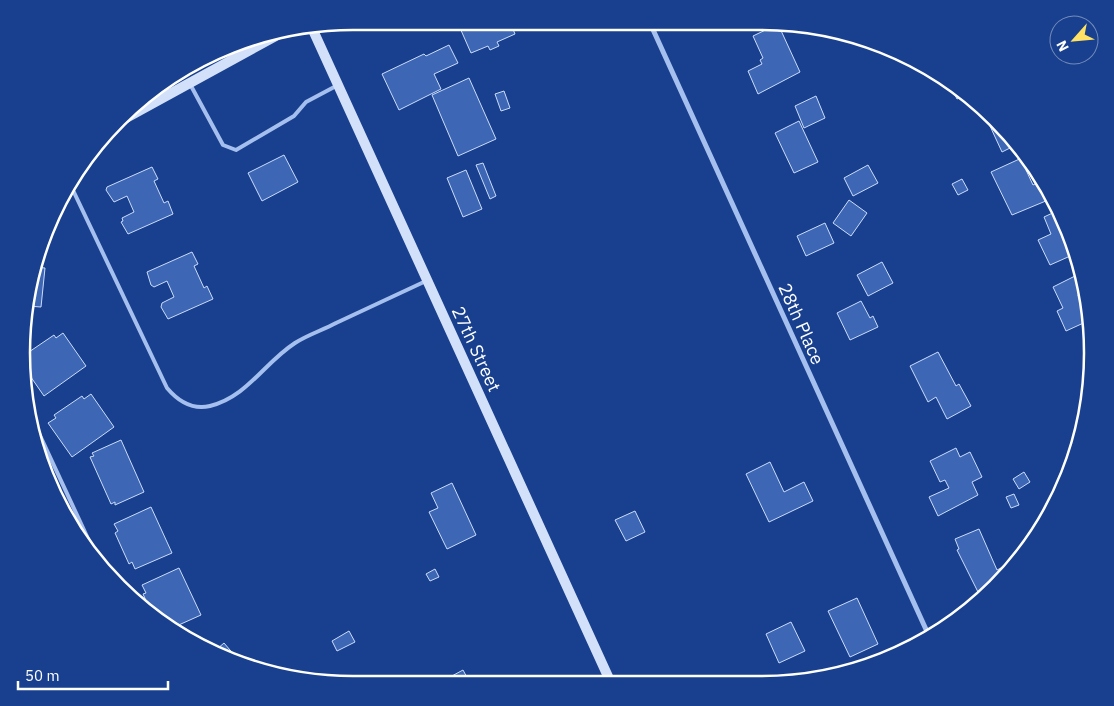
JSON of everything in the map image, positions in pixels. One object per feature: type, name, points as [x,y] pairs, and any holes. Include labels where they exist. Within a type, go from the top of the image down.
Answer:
[{"type":"street","name":"28th Place","points":[[653,30],[926,630]]},
{"type":"street","name":"27th Street","points":[[314,33],[608,676]]},
{"type":"street","points":[[141,109],[262,43]]},
{"type":"lane","points":[[188,82],[223,145],[236,150],[294,116],[306,102],[338,85]]},
{"type":"lane","points":[[73,191],[167,388],[177,400],[192,406],[207,407],[224,402],[246,389],[276,358],[295,343],[427,280]]},
{"type":"lane","points":[[42,439],[87,536]]},
{"type":"building","points":[[461,30],[513,30],[515,34],[497,42],[499,46],[490,50],[488,46],[471,53]]},
{"type":"building","points":[[765,30],[781,31],[800,72],[758,94],[748,71],[762,64],[760,60],[763,58],[753,36]]},
{"type":"building","points":[[449,45],[458,63],[434,74],[441,89],[399,110],[382,74],[424,54],[426,56]]},
{"type":"building","points":[[469,78],[496,139],[458,156],[432,95]]},
{"type":"building","points":[[504,91],[510,108],[501,111],[495,94]]},
{"type":"building","points":[[816,96],[825,118],[804,128],[795,106]]},
{"type":"building","points":[[799,121],[818,162],[794,173],[775,133]]},
{"type":"building","points":[[990,126],[1010,148],[1002,152]]},
{"type":"building","points":[[284,155],[298,182],[262,201],[248,173]]},
{"type":"building","points":[[1019,159],[1027,170],[1033,185],[1036,184],[1046,201],[1012,215],[991,172]]},
{"type":"building","points":[[483,163],[496,196],[490,199],[476,165]]},
{"type":"building","points":[[868,165],[878,183],[853,196],[844,178]]},
{"type":"building","points":[[152,167],[158,179],[154,181],[164,203],[168,201],[173,214],[128,234],[121,222],[123,221],[122,218],[134,212],[127,196],[114,202],[106,190],[107,187]]},
{"type":"building","points":[[466,170],[482,209],[463,217],[447,178]]},
{"type":"building","points":[[962,179],[968,190],[958,195],[952,184]]},
{"type":"building","points":[[849,200],[867,213],[851,236],[833,223]]},
{"type":"building","points":[[1052,213],[1069,256],[1050,265],[1038,240],[1051,234],[1044,217]]},
{"type":"building","points":[[825,223],[834,243],[806,256],[797,236]]},
{"type":"building","points":[[192,252],[198,264],[194,266],[204,288],[207,286],[213,299],[168,319],[161,307],[162,303],[174,297],[167,281],[154,287],[151,285],[147,272]]},
{"type":"building","points":[[882,262],[893,283],[868,296],[857,275]]},
{"type":"building","points":[[41,268],[45,268],[41,307],[34,306]]},
{"type":"building","points":[[1075,276],[1082,324],[1066,331],[1057,311],[1063,308],[1053,287]]},
{"type":"building","points":[[861,301],[870,318],[873,316],[878,327],[850,340],[837,313]]},
{"type":"building","points":[[63,333],[86,366],[44,396],[31,378],[30,351],[54,335],[56,338]]},
{"type":"building","points":[[938,352],[956,386],[959,384],[971,406],[947,419],[936,397],[928,402],[910,366]]},
{"type":"building","points":[[91,394],[114,427],[72,457],[48,423],[56,418],[54,415],[82,396],[84,399]]},
{"type":"building","points":[[121,440],[144,492],[115,505],[115,502],[111,504],[90,457],[94,456],[92,453]]},
{"type":"building","points":[[956,448],[960,457],[970,452],[982,477],[972,482],[978,495],[938,516],[929,497],[949,488],[945,480],[940,482],[930,461]]},
{"type":"building","points":[[770,462],[784,492],[804,482],[813,501],[769,522],[746,474]]},
{"type":"building","points":[[1024,472],[1030,482],[1019,489],[1013,479]]},
{"type":"building","points":[[452,483],[476,535],[447,549],[429,512],[438,508],[431,493]]},
{"type":"building","points":[[1014,494],[1019,505],[1011,508],[1006,497]]},
{"type":"building","points":[[151,507],[172,553],[135,569],[132,562],[129,564],[115,533],[118,531],[114,524]]},
{"type":"building","points":[[635,511],[645,532],[626,541],[615,520]]},
{"type":"building","points":[[979,529],[997,570],[1003,567],[978,592],[957,550],[959,549],[955,539]]},
{"type":"building","points":[[179,568],[201,615],[179,625],[146,601],[143,594],[146,593],[142,585]]},
{"type":"building","points":[[435,569],[439,577],[430,581],[426,574]]},
{"type":"building","points":[[857,598],[878,644],[850,657],[828,611]]},
{"type":"building","points":[[791,622],[805,651],[779,663],[766,634]]},
{"type":"building","points":[[349,631],[355,642],[337,651],[332,641]]},
{"type":"building","points":[[224,643],[232,652],[229,651],[219,647]]},
{"type":"building","points":[[463,670],[466,676],[452,676]]}]
